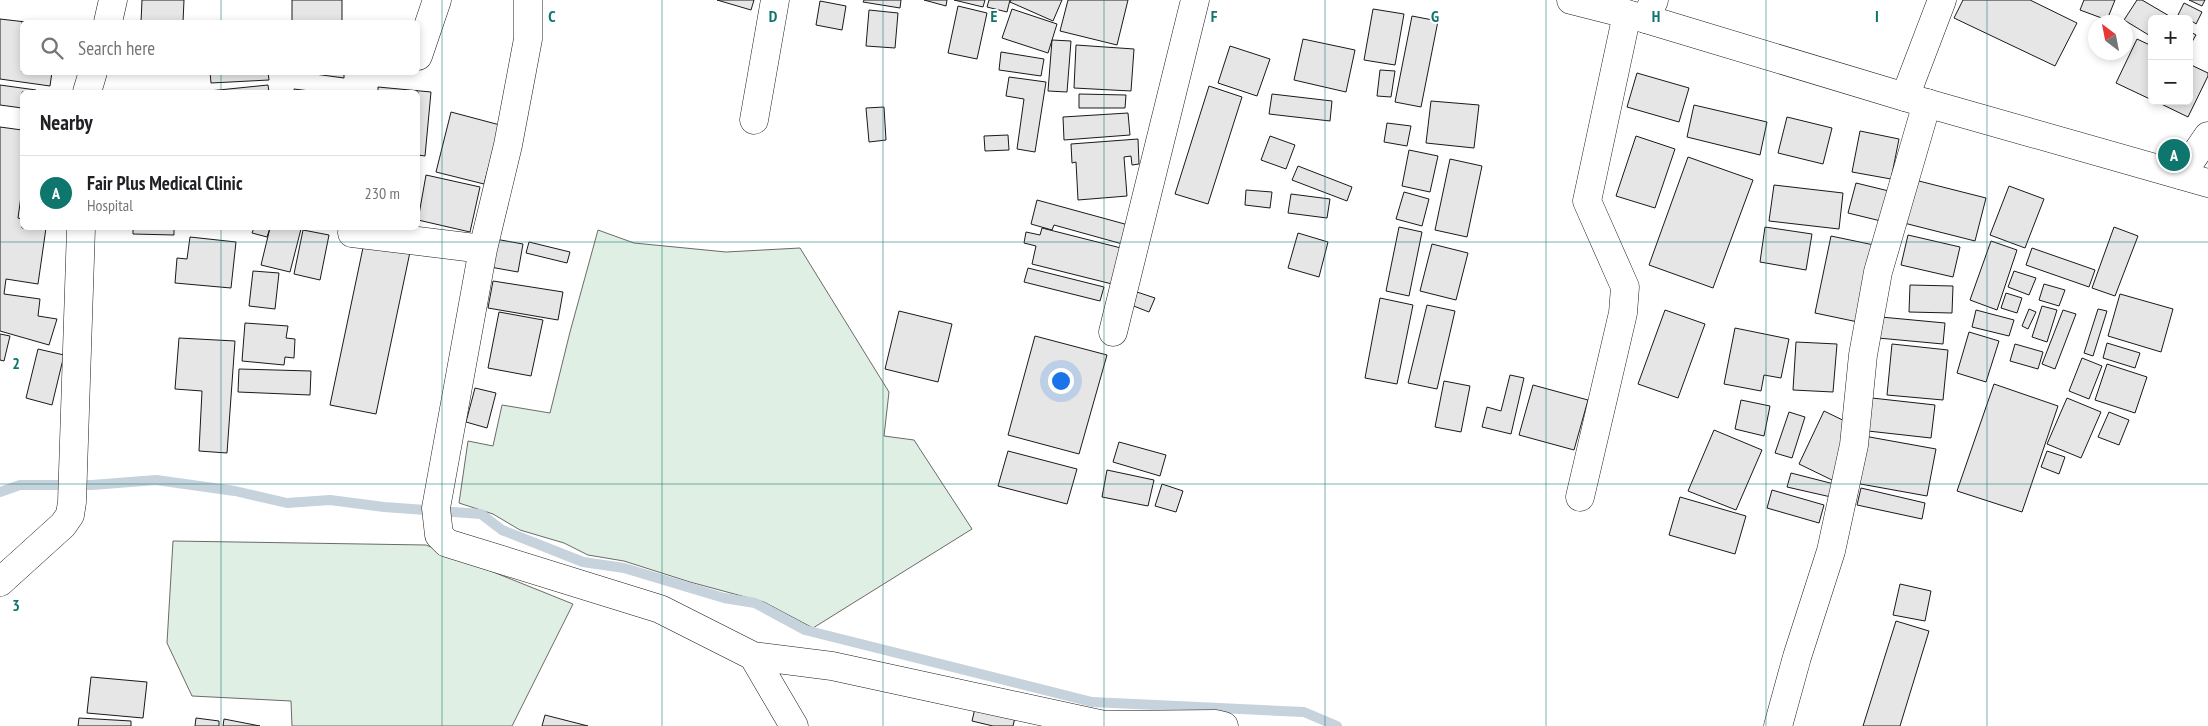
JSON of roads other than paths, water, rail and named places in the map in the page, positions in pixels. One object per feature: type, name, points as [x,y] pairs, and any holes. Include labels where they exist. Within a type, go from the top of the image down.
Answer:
[{"type":"street","points":[[108,20],[113,0]]},
{"type":"street","points":[[420,50],[437,0]]},
{"type":"street","points":[[528,0],[528,39],[508,145],[483,249],[436,508],[439,535],[447,543],[660,609],[753,656],[832,666],[1104,725],[1216,724],[1224,726]]},
{"type":"street","points":[[754,120],[775,0]]},
{"type":"street","points":[[1113,332],[1195,0]]},
{"type":"street","points":[[1571,0],[1642,11],[1916,100],[2208,183]]},
{"type":"street","points":[[1778,726],[1797,657],[1831,551],[1854,445],[1863,355],[1878,272],[1916,100],[1942,0]]},
{"type":"street","points":[[1580,497],[1623,313],[1625,287],[1587,201],[1642,11]]},
{"type":"street","points":[[88,90],[92,75]]},
{"type":"street","points":[[2181,175],[2208,136]]},
{"type":"street","points":[[0,582],[63,525],[70,515],[72,502],[81,230]]},
{"type":"street","points":[[352,233],[483,249]]},
{"type":"street","points":[[753,656],[794,726]]},
{"type":"waterway","points":[[0,492],[20,485],[92,485],[156,480],[235,491],[287,503],[330,500],[384,507],[481,514],[502,530],[583,562],[624,568],[724,598],[755,603],[805,630],[1092,702],[1304,712],[1337,726]]},
{"type":"place","name":"Fair Plus Medical Clinic","points":[[2174,155]]}]
